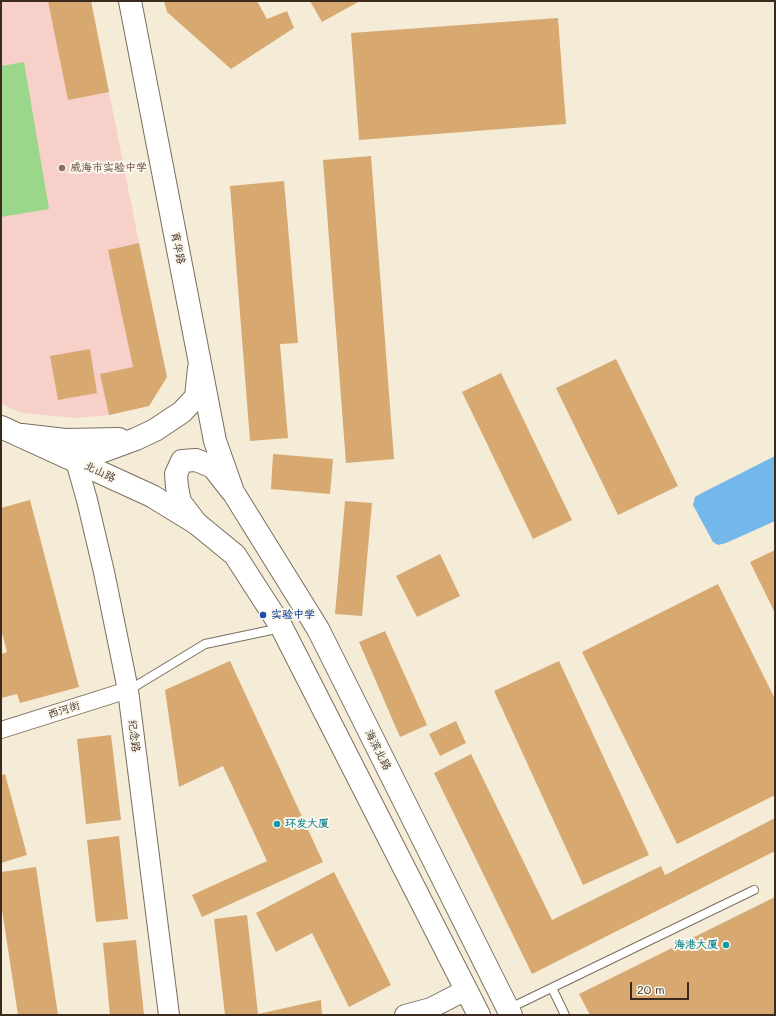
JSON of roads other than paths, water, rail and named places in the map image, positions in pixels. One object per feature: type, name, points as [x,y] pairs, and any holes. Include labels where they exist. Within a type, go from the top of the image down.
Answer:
[{"type":"main road","name":"育华路","points":[[130,1],[215,441],[233,492]]},
{"type":"main road","points":[[76,461],[156,430],[182,412],[196,397],[200,359]]},
{"type":"main road","points":[[9,431],[65,440],[136,439]]},
{"type":"main road","name":"北山路","points":[[9,431],[152,496],[196,523]]},
{"type":"main road","points":[[233,492],[214,467],[196,460],[182,461],[176,474],[180,502],[196,523],[235,555],[282,628],[479,1015]]},
{"type":"main road","name":"海滨北路","points":[[233,492],[318,629],[510,1012]]},
{"type":"street","name":"纪念路","points":[[76,461],[88,500],[128,690],[169,1015]]},
{"type":"street","name":"西河街","points":[[1,730],[128,690]]},
{"type":"street","points":[[405,1015],[431,1008],[466,990]]},
{"type":"lane","points":[[128,690],[205,644],[282,628]]},
{"type":"lane","points":[[510,1012],[552,988],[754,890]]},
{"type":"lane","points":[[552,988],[566,1015]]},
{"type":"water","points":[[775,456],[775,521],[726,543],[718,545],[713,542],[693,505],[695,497]]},
{"type":"place","name":"威海市实验中学","points":[[62,168]]},
{"type":"place","name":"实验中学","points":[[263,615]]},
{"type":"place","name":"环发大厦","points":[[277,824]]},
{"type":"place","name":"海港大厦","points":[[726,945]]}]
